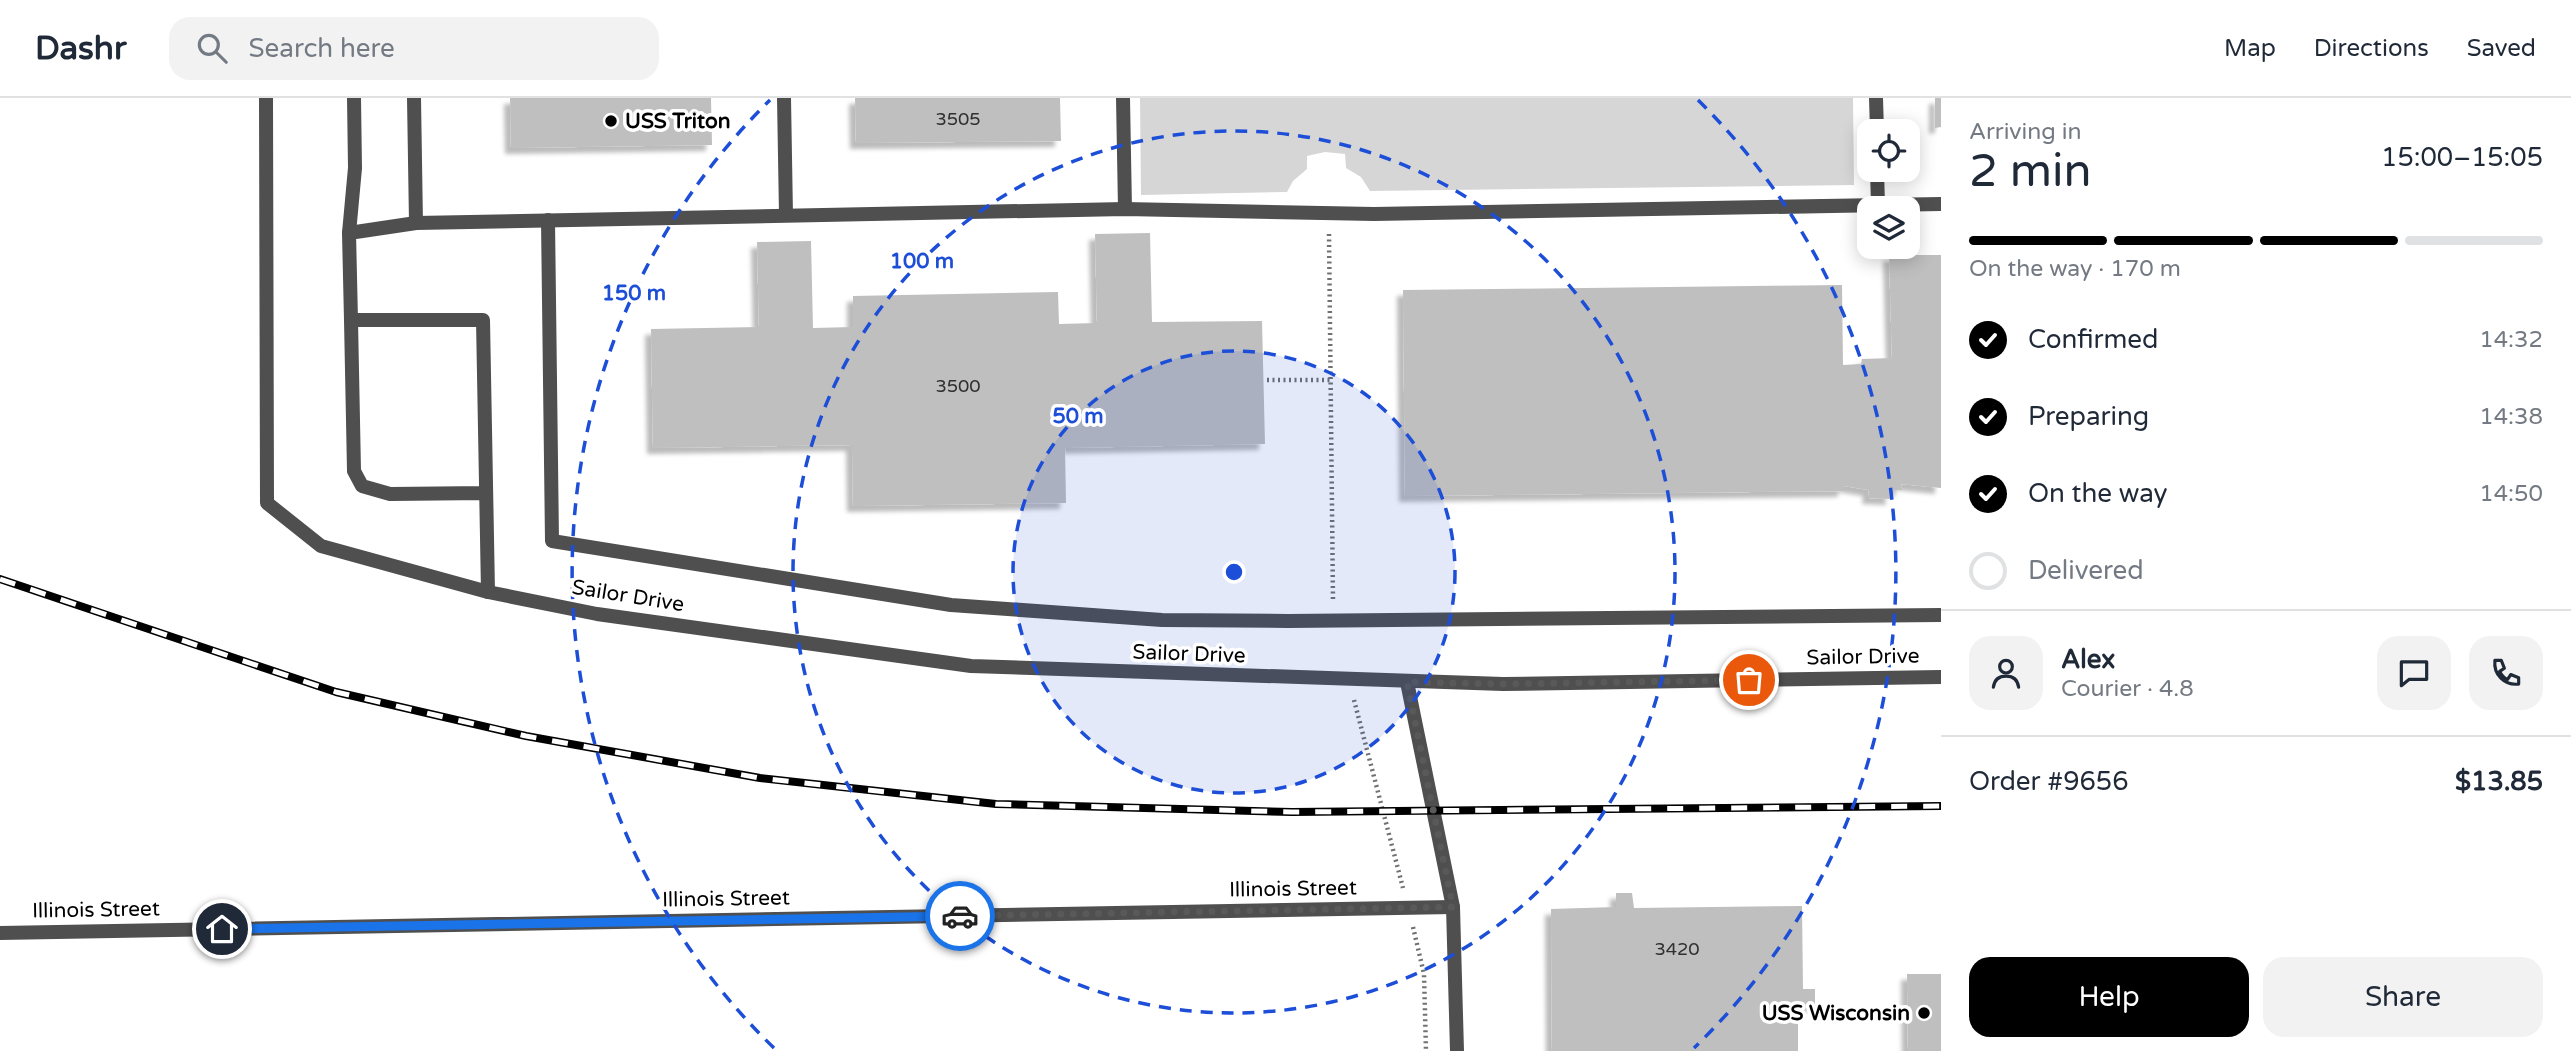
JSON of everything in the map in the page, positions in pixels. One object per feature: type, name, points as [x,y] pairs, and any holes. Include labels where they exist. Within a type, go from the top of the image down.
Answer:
[{"type":"street","name":"Sailor Drive","points":[[266,98],[267,503],[321,546],[488,592],[597,614],[971,666],[1349,681],[1503,684],[1941,677]]},
{"type":"street","points":[[354,98],[355,168],[349,233],[354,471],[362,486],[390,494],[486,493]]},
{"type":"street","points":[[414,98],[416,223]]},
{"type":"street","points":[[784,98],[786,215]]},
{"type":"street","points":[[1123,98],[1125,209]]},
{"type":"street","points":[[1876,98],[1877,119]]},
{"type":"street","points":[[1920,204],[1941,204]]},
{"type":"street","points":[[349,233],[416,223],[786,215],[1125,209],[1329,213],[1857,205]]},
{"type":"street","points":[[548,220],[552,541],[951,606],[1162,620],[1941,615]]},
{"type":"street","points":[[351,320],[483,320],[488,592]]},
{"type":"street","points":[[1407,682],[1453,907],[1457,1051]]},
{"type":"street","name":"Illinois Street","points":[[0,933],[1453,907]]},
{"type":"path","points":[[1329,213],[1333,620]]},
{"type":"path","points":[[1267,380],[1331,380]]},
{"type":"path","points":[[1349,681],[1424,974],[1426,1051]]},
{"type":"shaded area","points":[[1140,98],[1853,98],[1854,185],[1370,191],[1361,177],[1346,168],[1345,154],[1325,152],[1307,156],[1307,169],[1293,181],[1287,192],[1141,195]]},
{"type":"building","name":"USS Triton","points":[[510,98],[711,98],[712,145],[511,148]]},
{"type":"building","points":[[855,98],[1060,98],[1061,141],[856,143]]},
{"type":"building","points":[[1935,98],[1941,98],[1941,127],[1935,128]]},
{"type":"building","points":[[1150,233],[1152,322],[1262,321],[1265,444],[1065,448],[1066,503],[853,506],[852,445],[653,448],[651,329],[759,327],[757,242],[811,241],[813,328],[853,327],[853,296],[1058,292],[1059,324],[1097,323],[1095,234]]},
{"type":"building","points":[[1920,255],[1941,255],[1941,488],[1901,484],[1902,490],[1891,490],[1892,499],[1868,498],[1869,490],[1844,486],[1844,491],[1405,496],[1403,290],[1842,285],[1843,365],[1861,364],[1862,359],[1892,358],[1889,259],[1920,259]]},
{"type":"building","points":[[1616,893],[1632,893],[1634,908],[1802,906],[1803,989],[1815,989],[1815,1006],[1792,1006],[1791,1013],[1798,1013],[1798,1051],[1552,1051],[1551,909],[1616,907]]},
{"type":"building","name":"USS Wisconsin","points":[[1907,974],[1941,974],[1941,1051],[1908,1051]]},
{"type":"railway","points":[[0,579],[336,692],[526,736],[760,778],[996,804],[1292,812],[1941,806]]},
{"type":"way so far","points":[[960,916],[1453,907],[1407,682],[1503,684],[1749,680]]},
{"type":"place","name":"USS Triton","points":[[611,121]]},
{"type":"place","name":"USS Wisconsin","points":[[1924,1013]]},
{"type":"route","points":[[222,929],[960,916]]}]
